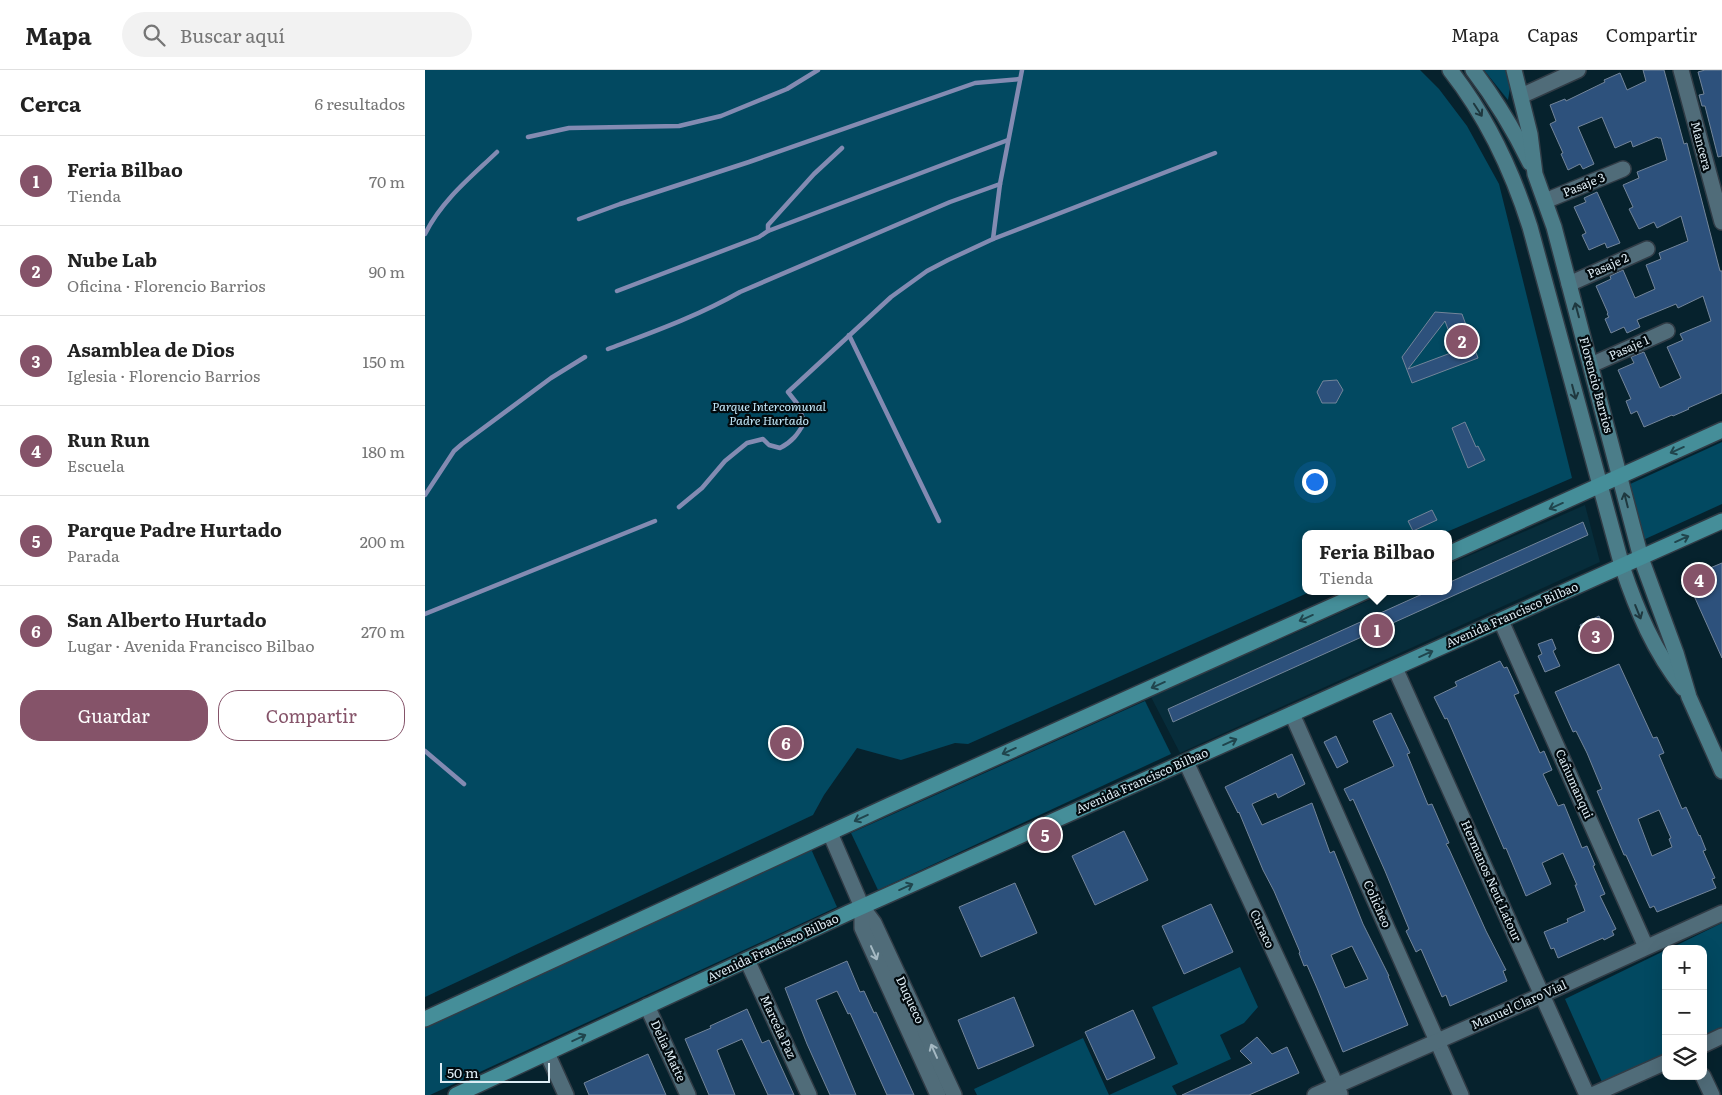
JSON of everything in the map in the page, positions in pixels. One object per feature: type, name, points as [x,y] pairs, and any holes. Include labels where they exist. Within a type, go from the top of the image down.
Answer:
[{"type":"main road","name":"Florencio Barrios","points":[[1450,70],[1483,117],[1514,180],[1530,227],[1622,566],[1634,601],[1650,638],[1661,658],[1689,697]]},
{"type":"main road","points":[[1473,70],[1509,124],[1535,174]]},
{"type":"main road","name":"Florencio Barrios","points":[[1514,70],[1530,134],[1535,174],[1545,201],[1569,284],[1641,558],[1676,653],[1689,697],[1722,771]]},
{"type":"main road","points":[[1452,552],[1722,430]]},
{"type":"main road","name":"Avenida Francisco Bilbao","points":[[455,1095],[862,907],[1722,521]]},
{"type":"main road","points":[[425,1019],[830,832],[1357,595]]},
{"type":"street","points":[[1521,96],[1578,70]]},
{"type":"street","name":"Mancera","points":[[1681,70],[1722,222]]},
{"type":"street","name":"Pasaje 3","points":[[1545,201],[1623,169]]},
{"type":"street","name":"Pasaje 2","points":[[1569,284],[1647,249]]},
{"type":"street","name":"Pasaje 1","points":[[1591,365],[1667,331]]},
{"type":"street","name":"Cañumanqui","points":[[1501,620],[1646,947]]},
{"type":"street","name":"Hermanos Neut Latour","points":[[1395,668],[1587,1095]]},
{"type":"street","name":"Colicheo","points":[[1293,714],[1461,1095]]},
{"type":"street","name":"Curaco","points":[[1186,762],[1338,1090]]},
{"type":"street","name":"Duqueco","points":[[830,832],[862,907],[878,931],[954,1095]]},
{"type":"street","name":"Duqueco","points":[[862,907],[862,928],[938,1095]]},
{"type":"street","name":"Manuel Claro Vial","points":[[1315,1095],[1338,1090],[1437,1041],[1722,913]]},
{"type":"street","name":"Marcela Paz","points":[[747,960],[809,1095]]},
{"type":"street","name":"Delia Matte","points":[[647,1006],[688,1095]]},
{"type":"street","points":[[1707,1043],[1722,1036]]},
{"type":"street","points":[[547,1053],[566,1095]]},
{"type":"street","points":[[1592,1095],[1662,1064]]},
{"type":"street","points":[[1705,1080],[1712,1095]]},
{"type":"shaded area","points":[[1585,505],[1600,562],[1180,753],[1151,697],[1381,595],[1452,595],[1452,563]]},
{"type":"green space","name":"Parque Intercomunal Padre Hurtado","points":[[425,70],[1420,70],[1439,89],[1467,126],[1499,184],[1572,478],[1451,530],[1302,530],[1303,595],[968,744],[955,743],[901,760],[857,748],[824,795],[813,815],[425,997]]},
{"type":"green space","points":[[1484,70],[1506,70],[1510,88],[1508,100]]},
{"type":"green space","points":[[1722,442],[1722,504],[1643,540],[1628,485]]},
{"type":"green space","points":[[1145,701],[1171,754],[878,890],[851,833]]},
{"type":"green space","points":[[811,849],[837,907],[430,1095],[425,1095],[425,1028]]},
{"type":"green space","points":[[1722,923],[1722,1027],[1707,1033],[1707,945],[1677,945]]},
{"type":"green space","points":[[1662,952],[1662,1055],[1602,1082],[1565,999]]},
{"type":"green space","points":[[1240,967],[1258,1007],[1244,1023],[1220,1035],[1231,1059],[1172,1086],[1177,1095],[1109,1095],[1178,1064],[1152,1007]]},
{"type":"green space","points":[[1083,1038],[1109,1095],[977,1095],[974,1089]]},
{"type":"building","points":[[1643,70],[1664,70],[1684,144],[1687,143],[1720,271],[1722,271],[1722,393],[1673,416],[1644,427],[1637,411],[1631,414],[1626,401],[1631,399],[1618,370],[1634,363],[1631,357],[1644,352],[1660,388],[1681,378],[1667,347],[1683,340],[1680,334],[1711,321],[1703,296],[1678,308],[1676,304],[1637,320],[1640,327],[1627,333],[1624,327],[1611,333],[1605,319],[1609,317],[1608,313],[1596,286],[1611,279],[1610,276],[1623,270],[1635,298],[1655,289],[1646,265],[1661,259],[1659,253],[1688,241],[1681,216],[1657,228],[1654,222],[1639,229],[1629,209],[1633,207],[1623,185],[1639,178],[1637,172],[1667,160],[1661,138],[1657,137],[1633,147],[1631,141],[1615,148],[1602,117],[1578,127],[1594,164],[1583,169],[1580,164],[1568,170],[1561,154],[1563,153],[1550,124],[1556,121],[1550,105],[1565,99],[1566,101],[1620,73],[1627,90],[1646,81]]},
{"type":"building","points":[[1722,70],[1722,156],[1718,157],[1705,106],[1702,106],[1699,95],[1704,94],[1698,72]]},
{"type":"building","points":[[1597,192],[1620,243],[1607,248],[1605,243],[1589,250],[1582,235],[1586,233],[1574,207],[1586,202],[1584,198]]},
{"type":"building","points":[[1435,312],[1462,314],[1478,358],[1412,383],[1402,357]],"holes":[[[1445,321],[1456,351],[1408,369]]]},
{"type":"building","points":[[1337,380],[1343,390],[1336,403],[1322,403],[1317,392],[1323,381]]},
{"type":"building","points":[[1465,422],[1476,447],[1478,446],[1485,460],[1468,468],[1452,428]]},
{"type":"building","points":[[1432,510],[1437,520],[1415,530],[1412,530],[1408,521]]},
{"type":"building","points":[[1583,522],[1588,535],[1173,722],[1168,709],[1420,595],[1452,595],[1452,581]]},
{"type":"building","points":[[1722,563],[1722,658],[1686,578]]},
{"type":"building","points":[[1599,616],[1612,644],[1592,653],[1580,625]]},
{"type":"building","points":[[1552,639],[1556,649],[1553,651],[1560,666],[1545,672],[1538,656],[1542,654],[1538,644]]},
{"type":"building","points":[[1500,661],[1504,668],[1507,667],[1519,693],[1514,695],[1540,753],[1544,751],[1552,770],[1543,774],[1558,806],[1564,804],[1582,848],[1587,846],[1605,894],[1600,896],[1616,929],[1612,931],[1614,935],[1604,940],[1603,938],[1558,958],[1554,948],[1551,949],[1544,932],[1568,922],[1567,919],[1585,911],[1575,885],[1577,885],[1563,853],[1542,863],[1551,884],[1526,896],[1447,718],[1445,719],[1434,697],[1457,686],[1455,682]]},
{"type":"building","points":[[1619,664],[1653,738],[1657,737],[1664,753],[1659,755],[1682,809],[1686,807],[1700,835],[1706,850],[1703,851],[1715,878],[1712,879],[1716,888],[1657,912],[1654,906],[1650,908],[1626,855],[1624,855],[1597,791],[1602,789],[1587,753],[1576,731],[1573,732],[1555,692]],"holes":[[[1659,810],[1671,838],[1669,839],[1672,847],[1652,856],[1638,819]]]},
{"type":"building","points":[[1391,713],[1410,753],[1407,754],[1428,805],[1432,804],[1449,843],[1446,844],[1506,970],[1503,971],[1507,981],[1450,1006],[1446,995],[1442,997],[1421,949],[1416,952],[1406,931],[1409,929],[1385,871],[1353,799],[1350,801],[1344,789],[1394,766],[1373,721]]},
{"type":"building","points":[[1336,736],[1348,762],[1337,768],[1324,742]]},
{"type":"building","points":[[1292,754],[1305,784],[1278,798],[1276,793],[1252,804],[1262,825],[1312,803],[1330,853],[1334,851],[1363,924],[1389,976],[1408,1025],[1343,1052],[1307,965],[1304,966],[1300,952],[1239,812],[1225,787]],"holes":[[[1352,946],[1368,979],[1345,988],[1331,955]]]},
{"type":"building","points":[[1124,831],[1148,880],[1095,905],[1072,856]]},
{"type":"building","points":[[1015,883],[1037,933],[981,957],[959,907]]},
{"type":"building","points":[[1211,904],[1233,952],[1184,974],[1162,926]]},
{"type":"building","points":[[847,961],[860,992],[864,991],[874,1013],[876,1012],[914,1095],[887,1095],[850,1013],[848,1014],[837,991],[816,1000],[856,1095],[830,1095],[785,988]]},
{"type":"building","points":[[1014,997],[1034,1046],[978,1069],[958,1020]]},
{"type":"building","points":[[747,1009],[762,1043],[769,1040],[794,1095],[768,1095],[742,1039],[717,1050],[735,1095],[709,1095],[685,1039]]},
{"type":"building","points":[[1133,1010],[1155,1058],[1107,1080],[1085,1032]]},
{"type":"building","points":[[1257,1037],[1272,1054],[1287,1047],[1299,1073],[1249,1095],[1182,1095],[1252,1063],[1240,1051]]},
{"type":"building","points":[[648,1054],[666,1095],[589,1095],[584,1083]]},
{"type":"waterway","points":[[528,137],[569,128],[679,126],[721,116],[787,89],[818,70]]},
{"type":"waterway","points":[[993,239],[1000,184],[1022,70]]},
{"type":"waterway","points":[[579,219],[975,83],[1020,79]]},
{"type":"waterway","points":[[768,231],[1008,140]]},
{"type":"waterway","points":[[617,291],[759,237],[768,231],[768,225],[814,174],[842,148]]},
{"type":"waterway","points":[[425,234],[448,200],[497,152]]},
{"type":"waterway","points":[[679,507],[702,488],[725,461],[747,443],[763,439],[769,445],[780,448],[791,440],[804,423],[799,406],[788,392],[891,297],[927,271],[993,239],[1215,153]]},
{"type":"waterway","points":[[608,349],[692,316],[740,292],[950,202],[1000,184]]},
{"type":"waterway","points":[[849,335],[939,521]]},
{"type":"waterway","points":[[425,495],[454,451],[462,444],[551,378],[585,357]]},
{"type":"waterway","points":[[425,614],[655,521]]},
{"type":"waterway","points":[[425,751],[464,784]]},
{"type":"place","name":"Nube Lab","points":[[1462,341]]},
{"type":"place","name":"Run Run","points":[[1699,580]]},
{"type":"place","name":"Feria Bilbao","points":[[1377,630]]},
{"type":"place","name":"Asamblea de Dios","points":[[1596,636]]},
{"type":"place","name":"San Alberto Hurtado","points":[[786,743]]},
{"type":"place","name":"Parque Padre Hurtado","points":[[1045,835]]}]
